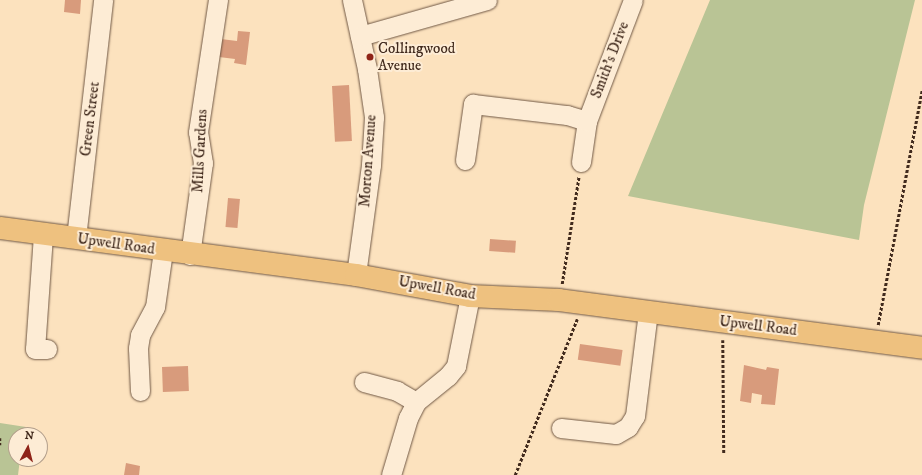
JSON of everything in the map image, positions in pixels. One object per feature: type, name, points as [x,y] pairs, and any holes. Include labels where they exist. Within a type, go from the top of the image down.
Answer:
[{"type":"main road","name":"Upwell Road","points":[[0,228],[190,255],[356,275],[470,296],[559,300],[922,348]]},
{"type":"street","name":"Green Street","points":[[76,238],[103,0]]},
{"type":"street","name":"Mills Gardens","points":[[190,255],[203,163],[198,132],[218,0]]},
{"type":"street","name":"Morton Avenue","points":[[352,0],[360,36],[374,117],[371,165],[356,275]]},
{"type":"street","points":[[360,36],[487,0]]},
{"type":"street","name":"Smith's Drive","points":[[581,162],[587,121],[633,0]]},
{"type":"street","points":[[465,160],[473,104],[567,115],[587,121]]},
{"type":"street","points":[[43,235],[35,348],[47,349]]},
{"type":"street","points":[[140,391],[138,348],[140,335],[155,307],[163,251]]},
{"type":"street","points":[[391,475],[408,418],[416,402],[448,376],[456,366],[470,296]]},
{"type":"street","points":[[561,428],[616,434],[628,427],[635,416],[648,312]]},
{"type":"street","points":[[364,382],[397,391],[416,402]]},
{"type":"path","points":[[875,341],[922,90]]},
{"type":"path","points":[[559,300],[581,162]]},
{"type":"path","points":[[515,475],[584,303]]},
{"type":"path","points":[[723,321],[724,454]]},
{"type":"path","points":[[0,438],[0,445]]},
{"type":"green space","points":[[710,0],[915,0],[864,205],[859,240],[628,196]]},
{"type":"green space","points":[[0,423],[26,427],[8,427],[8,467],[19,467],[18,475],[0,475]]},
{"type":"building","points":[[65,0],[81,0],[80,14],[64,12]]},
{"type":"building","points":[[238,31],[250,32],[246,65],[234,63],[235,59],[219,57],[221,39],[237,41]]},
{"type":"building","points":[[349,85],[352,141],[335,142],[332,86]]},
{"type":"building","points":[[228,198],[240,199],[237,228],[225,227]]},
{"type":"building","points":[[490,239],[516,241],[515,253],[489,251]]},
{"type":"building","points":[[580,344],[623,350],[620,366],[578,360]]},
{"type":"building","points":[[744,365],[766,370],[767,367],[779,369],[775,405],[761,404],[762,395],[752,393],[751,403],[740,401]]},
{"type":"building","points":[[188,366],[189,391],[163,392],[162,367]]},
{"type":"building","points":[[126,463],[140,466],[139,475],[124,475]]},
{"type":"place","name":"Collingwood Avenue","points":[[370,57]]}]
